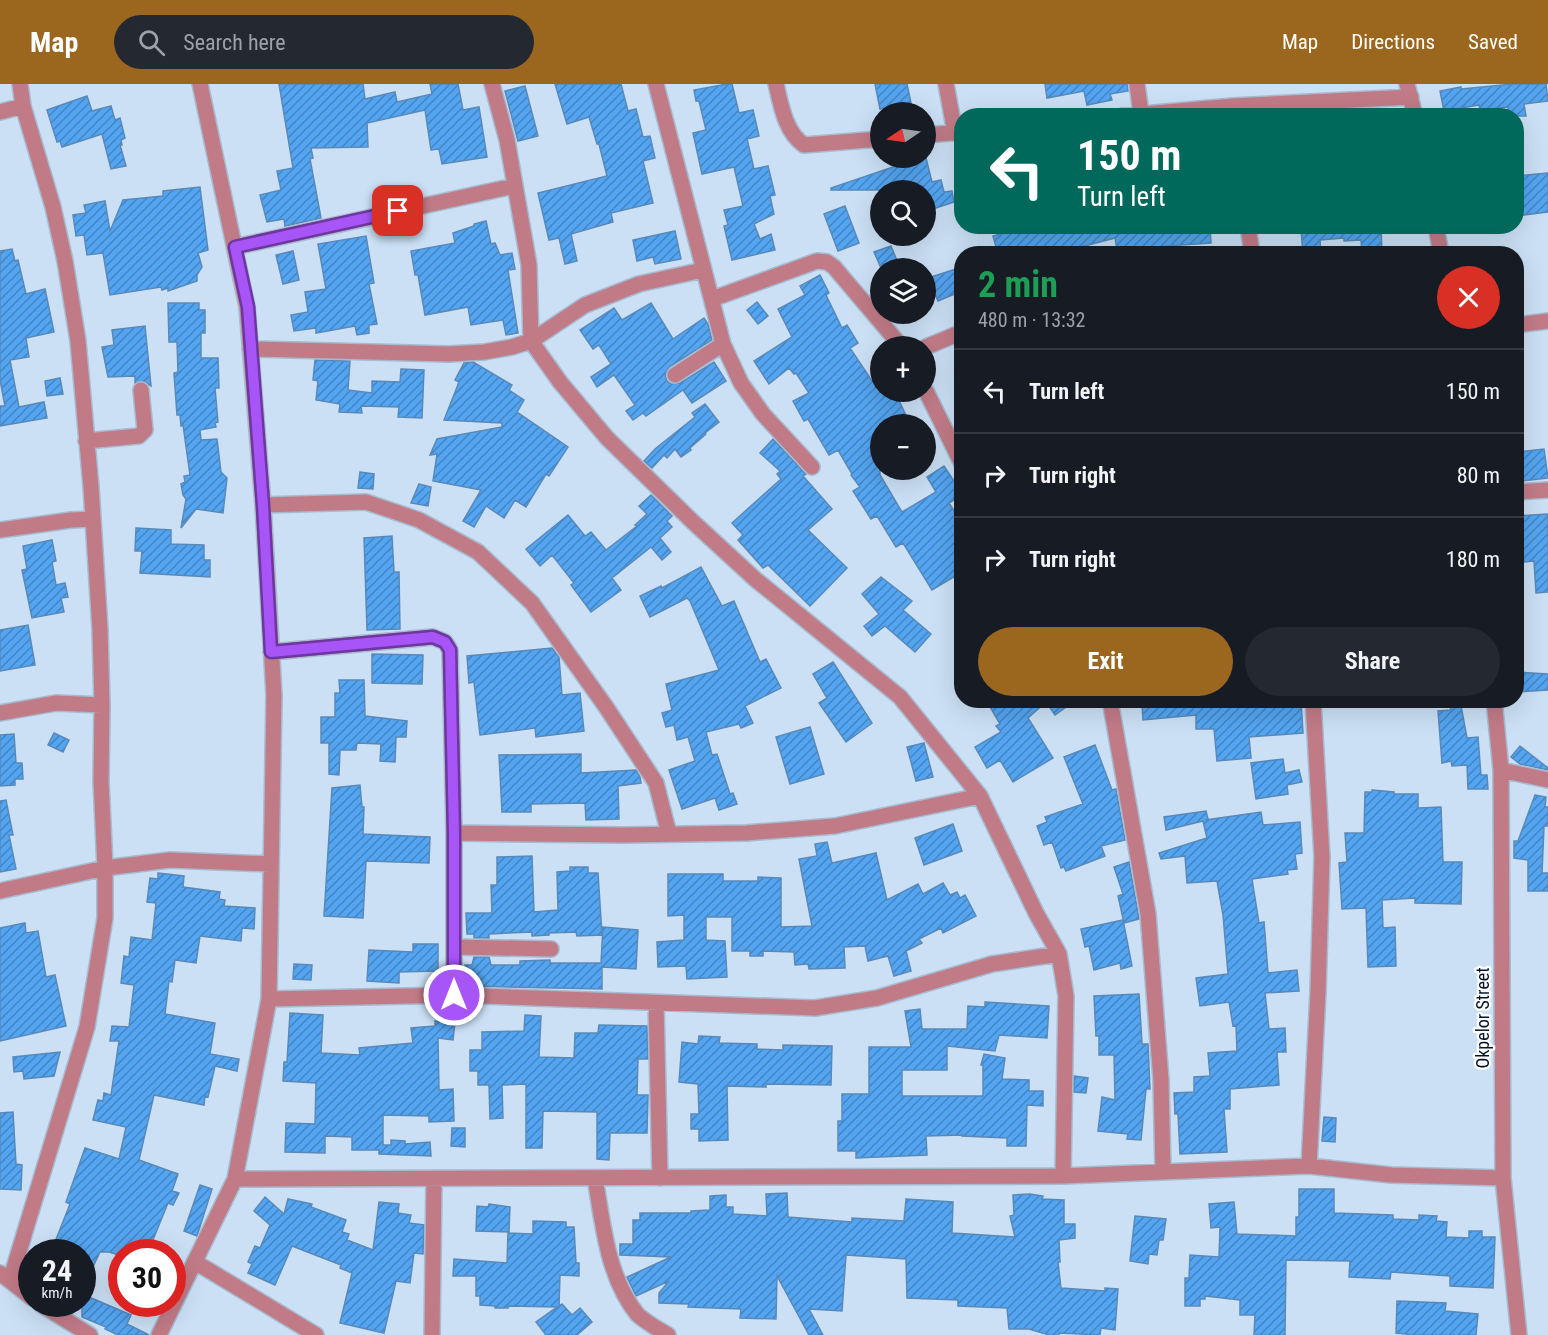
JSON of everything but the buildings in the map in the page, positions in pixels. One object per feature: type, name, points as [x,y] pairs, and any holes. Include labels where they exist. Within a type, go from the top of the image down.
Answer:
[{"type":"street","points":[[18,1287],[5,1277],[87,1027],[105,918],[105,868],[100,781],[102,705],[92,487],[78,341],[65,261],[53,207],[23,106],[20,84]]},
{"type":"street","points":[[159,1335],[235,1179],[269,999],[274,695],[263,505],[248,307],[200,84]]},
{"type":"street","points":[[492,84],[507,140],[529,266],[531,340],[560,382],[607,438],[755,579],[900,697],[980,796],[1036,913],[1059,954],[1066,996],[1063,1176]]},
{"type":"street","points":[[656,84],[723,344],[741,383],[764,414],[812,467]]},
{"type":"street","points":[[777,84],[782,109],[794,138],[804,145],[870,140]]},
{"type":"street","points":[[946,84],[954,117]]},
{"type":"street","points":[[1137,84],[1140,108]]},
{"type":"street","points":[[1259,108],[1409,91],[1413,108]]},
{"type":"street","points":[[0,112],[23,106]]},
{"type":"street","points":[[936,134],[954,133]]},
{"type":"street","points":[[235,247],[514,186]]},
{"type":"street","points":[[712,299],[817,261],[826,262],[834,267],[893,336]]},
{"type":"street","points":[[250,349],[449,354],[484,352],[512,347],[531,340],[585,305],[639,284],[704,270]]},
{"type":"street","points":[[1524,324],[1548,321]]},
{"type":"street","points":[[936,343],[954,335]]},
{"type":"street","points":[[675,375],[723,344]]},
{"type":"street","points":[[86,441],[140,436],[145,430],[141,390]]},
{"type":"street","points":[[931,402],[954,448]]},
{"type":"street","points":[[1524,492],[1548,490]]},
{"type":"street","points":[[263,505],[366,502],[419,520],[478,552],[532,603],[606,707],[656,783],[669,834]]},
{"type":"street","points":[[0,530],[93,519]]},
{"type":"street","points":[[271,652],[433,637],[445,642],[450,650],[454,833],[454,995]]},
{"type":"street","points":[[0,713],[56,703],[102,705]]},
{"type":"street","points":[[1111,708],[1148,914],[1161,1080],[1163,1172]]},
{"type":"street","points":[[1309,1166],[1322,857],[1313,708]]},
{"type":"street","name":"Okpelor Street","points":[[1495,708],[1501,770],[1503,1178],[1519,1335]]},
{"type":"street","points":[[1501,770],[1548,780]]},
{"type":"street","points":[[454,833],[746,833],[836,826],[980,796]]},
{"type":"street","points":[[0,891],[105,868],[170,860],[271,864]]},
{"type":"street","points":[[454,947],[551,949]]},
{"type":"street","points":[[269,999],[454,995],[815,1008],[877,998],[992,964],[1059,954]]},
{"type":"street","points":[[656,1003],[660,1178]]},
{"type":"street","points":[[235,1179],[1063,1176],[1309,1166],[1391,1175],[1503,1178]]},
{"type":"street","points":[[594,1178],[611,1262],[618,1281],[638,1315],[668,1335]]},
{"type":"street","points":[[432,1335],[434,1179]]},
{"type":"street","points":[[195,1262],[316,1335]]},
{"type":"street","points":[[61,1317],[90,1335]]},
{"type":"route","points":[[398,211],[235,247],[248,307],[271,652],[378,644],[433,637],[445,642],[450,650],[454,833],[454,995]]}]
